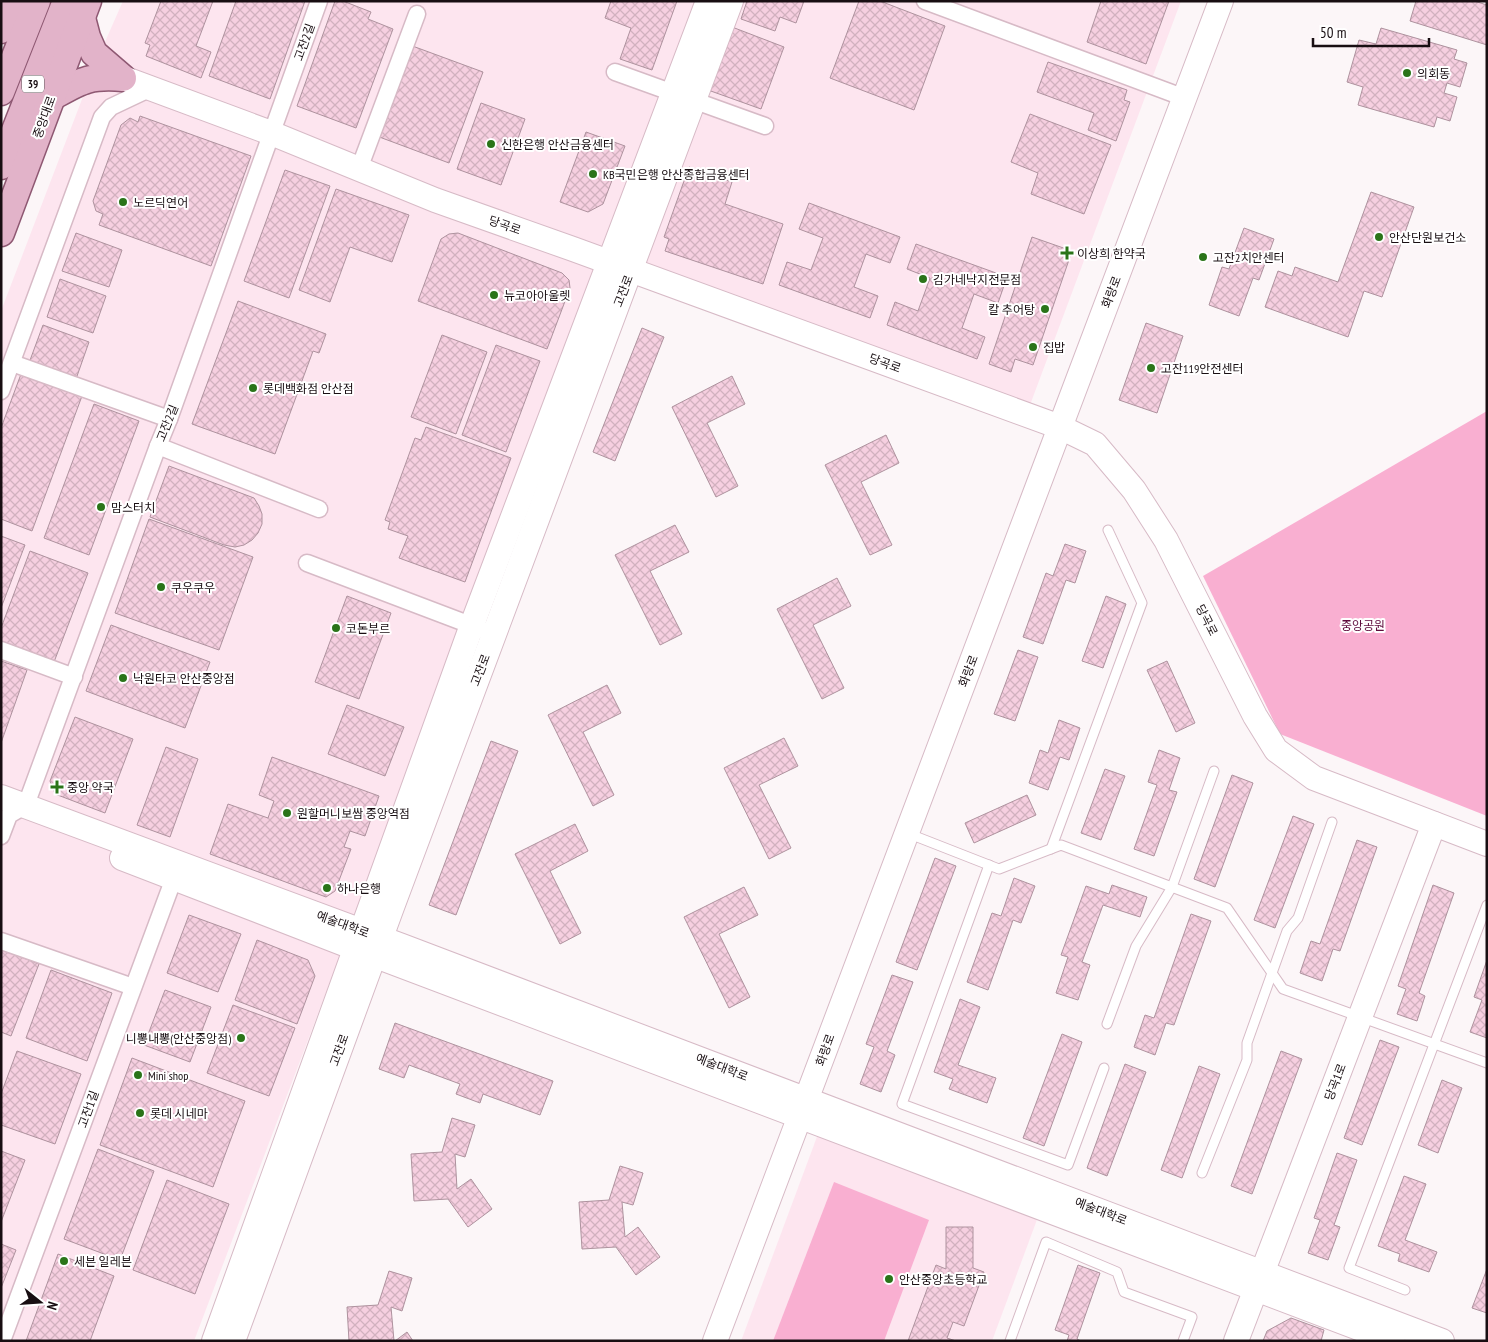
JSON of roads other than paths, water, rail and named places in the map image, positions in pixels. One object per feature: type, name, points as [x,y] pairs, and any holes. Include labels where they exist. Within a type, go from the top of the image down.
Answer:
[{"type":"main road","points":[[1,30],[12,1]]},
{"type":"main road","name":"39","points":[[1,92],[37,1]]},
{"type":"main road","points":[[78,7],[87,37],[94,52],[123,78]]},
{"type":"main road","name":"39","points":[[1,166],[78,7]]},
{"type":"main road","name":"중앙대로","points":[[1,233],[52,97],[78,7]]},
{"type":"main road","points":[[52,97],[84,80],[100,76],[123,78]]},
{"type":"street","name":"고잔2길","points":[[8,813],[74,677],[158,446],[170,419],[319,1]]},
{"type":"street","name":"고잔로","points":[[214,1341],[368,943],[494,634],[630,271],[683,97],[708,1]]},
{"type":"street","name":"고잔로","points":[[233,1341],[368,943],[472,626],[608,262],[683,97],[731,1]]},
{"type":"street","points":[[925,1],[1184,98]]},
{"type":"street","name":"화랑로","points":[[715,1341],[1221,1]]},
{"type":"street","points":[[359,170],[417,14]]},
{"type":"street","points":[[614,72],[765,126]]},
{"type":"street","name":"당곡로","points":[[123,78],[271,132],[435,200],[1060,427],[1096,444],[1134,490],[1166,540],[1255,716],[1276,750],[1314,778],[1487,844]]},
{"type":"street","points":[[1,391],[102,117],[111,107],[149,89]]},
{"type":"street","points":[[12,363],[170,419]]},
{"type":"street","points":[[158,446],[319,509]]},
{"type":"street","points":[[308,563],[494,634]]},
{"type":"street","points":[[1,650],[74,677]]},
{"type":"street","name":"예술대학로","points":[[8,813],[174,878],[368,943]]},
{"type":"street","name":"예술대학로","points":[[8,813],[368,943],[1259,1281],[1442,1341]]},
{"type":"street","name":"당곡1로","points":[[1236,1341],[1434,824]]},
{"type":"street","name":"고잔1길","points":[[2,1341],[174,878]]},
{"type":"street","points":[[1,941],[133,987]]},
{"type":"street","name":"예술대학로","points":[[1259,1281],[1393,1341]]},
{"type":"lane","points":[[1051,849],[1142,603],[1108,530]]},
{"type":"lane","points":[[1107,1024],[1136,946],[1172,887],[1214,771]]},
{"type":"lane","points":[[1202,1173],[1247,1060],[1247,1043],[1272,972],[1287,932],[1298,918],[1332,822]]},
{"type":"lane","points":[[906,833],[999,869],[1061,845],[1227,908],[1283,989],[1487,1064]]},
{"type":"lane","points":[[989,865],[902,1104],[1068,1165],[1104,1068]]},
{"type":"lane","points":[[1405,1290],[1349,1268],[1487,905]]},
{"type":"lane","points":[[1010,1341],[1046,1242],[1117,1272],[1124,1292],[1192,1317],[1183,1341]]},
{"type":"place","name":"의회동","points":[[1407,73]]},
{"type":"place","name":"신한은행 안산금융센터","points":[[491,144]]},
{"type":"place","name":"KB국민은행 안산종합금융센터","points":[[593,174]]},
{"type":"place","name":"노르딕연어","points":[[123,202]]},
{"type":"place","name":"안산단원보건소","points":[[1379,237]]},
{"type":"place","name":"이상희 한약국","points":[[1067,253]]},
{"type":"place","name":"고잔2치안센터","points":[[1203,257]]},
{"type":"place","name":"김가네낙지전문점","points":[[923,279]]},
{"type":"place","name":"뉴코아아울렛","points":[[494,295]]},
{"type":"place","name":"칼 추어탕","points":[[1045,309]]},
{"type":"place","name":"집밥","points":[[1033,347]]},
{"type":"place","name":"고잔119안전센터","points":[[1151,368]]},
{"type":"place","name":"롯데백화점 안산점","points":[[253,388]]},
{"type":"place","name":"맘스터치","points":[[101,507]]},
{"type":"place","name":"쿠우쿠우","points":[[161,587]]},
{"type":"place","name":"코돈부르","points":[[336,628]]},
{"type":"place","name":"낙원타코 안산중앙점","points":[[123,678]]},
{"type":"place","name":"중앙 약국","points":[[57,787]]},
{"type":"place","name":"원할머니보쌈 중앙역점","points":[[287,813]]},
{"type":"place","name":"하나은행","points":[[327,888]]},
{"type":"place","name":"니뽕내뽕(안산중앙점)","points":[[241,1038]]},
{"type":"place","name":"Mini shop","points":[[138,1075]]},
{"type":"place","name":"롯데 시네마","points":[[140,1113]]},
{"type":"place","name":"세븐 일레븐","points":[[64,1261]]},
{"type":"place","name":"안산중앙초등학교","points":[[889,1279]]},
{"type":"park label","name":"중앙공원","points":[[1363,625]]}]
